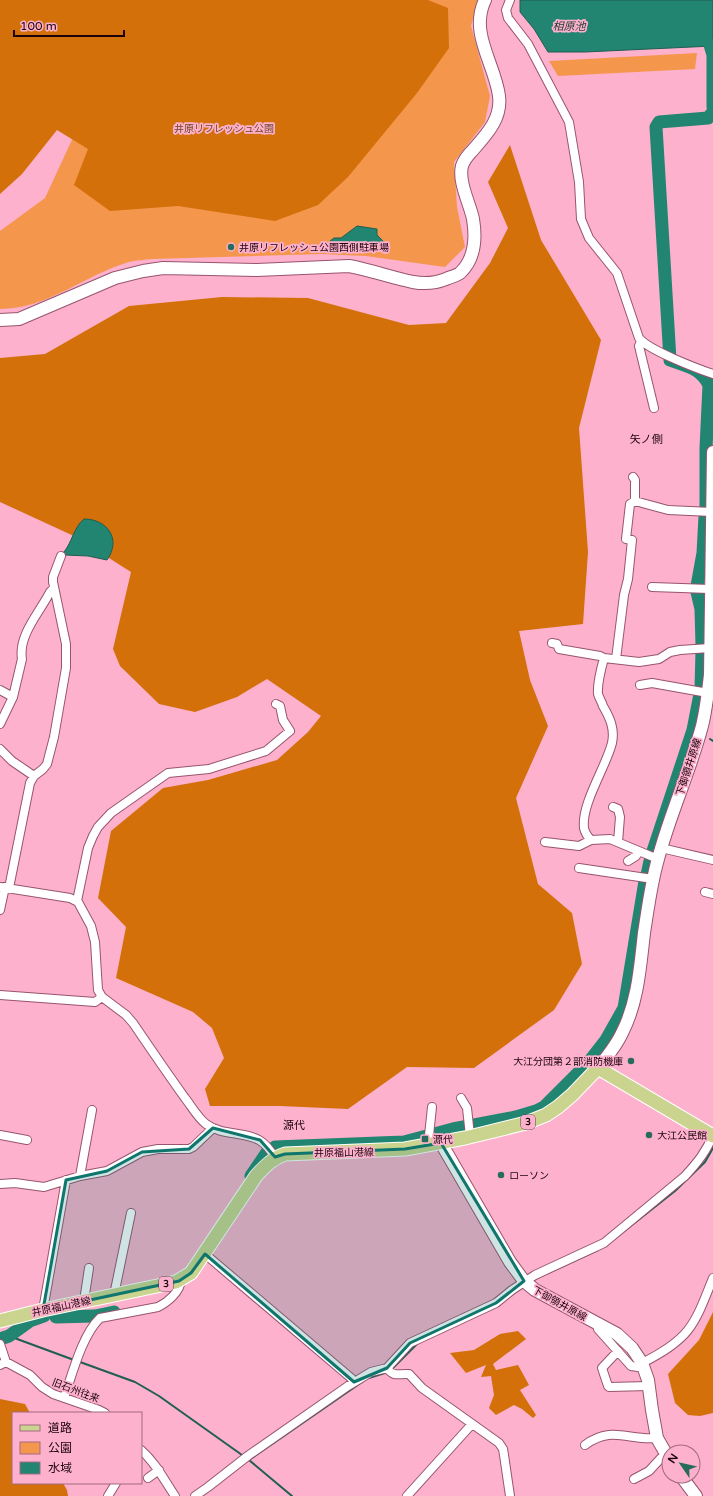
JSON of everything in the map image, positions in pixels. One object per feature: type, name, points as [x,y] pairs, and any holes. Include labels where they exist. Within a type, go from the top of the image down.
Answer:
[{"type":"main road","points":[[0,320],[19,318],[115,278],[142,271],[163,268],[257,270],[349,266],[414,282],[425,283],[439,282],[459,274],[467,265],[475,240],[472,217],[464,192],[462,166],[467,156],[494,124],[499,107],[499,96],[496,82],[482,42],[480,28],[482,6],[485,0]]},
{"type":"main road","name":"下御領井原線","points":[[598,1068],[611,1053],[628,1021],[632,1008],[640,976],[644,932],[653,879],[700,731],[703,692],[710,648],[713,452]]},
{"type":"main road","points":[[598,1068],[713,1135]]},
{"type":"main road","name":"井原福山港線","points":[[0,1320],[181,1280],[191,1273],[205,1254],[256,1176],[275,1158],[285,1154],[399,1150],[428,1139],[441,1143],[469,1129],[526,1123],[546,1115],[558,1107],[598,1068]]},
{"type":"main road","name":"下御領井原線","points":[[441,1143],[510,1262],[524,1281],[535,1290],[618,1334],[632,1348],[643,1364],[649,1386],[657,1438],[661,1445]]},
{"type":"main road","points":[[687,1484],[696,1496]]},
{"type":"street","points":[[510,0],[506,10],[508,18],[528,44],[569,122],[579,182],[581,219],[589,238],[617,273],[637,334],[645,343],[670,356],[713,374]]},
{"type":"street","points":[[645,343],[639,346],[654,408]]},
{"type":"street","points":[[632,477],[635,480],[635,501]]},
{"type":"street","points":[[616,659],[624,595],[628,579],[632,540],[626,539],[630,504],[635,501],[668,510],[712,512]]},
{"type":"street","points":[[0,910],[30,783],[34,776],[47,764],[54,737],[66,668],[66,644],[52,577],[62,556]]},
{"type":"street","points":[[652,587],[710,589]]},
{"type":"street","points":[[0,724],[13,697],[22,659],[21,654],[25,635],[50,592],[54,588]]},
{"type":"street","points":[[552,642],[556,644],[559,649],[604,658],[639,662],[659,659],[670,652],[680,650],[710,648]]},
{"type":"street","points":[[591,840],[586,835],[584,818],[608,756],[613,731],[611,721],[598,694],[604,658]]},
{"type":"street","points":[[640,685],[652,683],[703,692]]},
{"type":"street","points":[[0,690],[13,697]]},
{"type":"street","points":[[77,901],[88,848],[93,836],[104,819],[168,773],[209,769],[268,750],[290,731],[283,720],[280,706],[276,704]]},
{"type":"street","points":[[0,749],[12,761],[34,776]]},
{"type":"street","points":[[613,807],[618,808],[619,811],[620,827],[618,842]]},
{"type":"street","points":[[545,842],[579,846],[591,840],[610,839],[638,851],[713,860]]},
{"type":"street","points":[[628,861],[636,856],[638,851]]},
{"type":"street","points":[[579,868],[653,879]]},
{"type":"street","points":[[5,887],[70,898],[77,901],[91,926],[95,942],[98,990],[102,997],[126,1015],[133,1023],[200,1119],[213,1128],[260,1140],[275,1158]]},
{"type":"street","points":[[704,892],[713,894]]},
{"type":"street","points":[[0,995],[95,1002],[102,997]]},
{"type":"street","points":[[461,1098],[467,1108],[469,1129]]},
{"type":"street","points":[[428,1139],[432,1107]]},
{"type":"street","points":[[80,1176],[92,1110]]},
{"type":"street","points":[[0,1184],[15,1183],[44,1187],[80,1176],[107,1170],[142,1152],[158,1149],[189,1149],[213,1128]]},
{"type":"street","points":[[0,1135],[27,1140]]},
{"type":"street","points":[[195,1496],[249,1455],[354,1382],[371,1372],[389,1370],[410,1343],[496,1303],[524,1281],[535,1275],[594,1249],[618,1232],[685,1176],[696,1165],[705,1152],[713,1135]]},
{"type":"street","points":[[43,1310],[66,1180]]},
{"type":"street","points":[[114,1295],[131,1213]]},
{"type":"street","points":[[205,1254],[354,1382]]},
{"type":"street","points":[[84,1301],[89,1268]]},
{"type":"street","points":[[597,1323],[598,1329],[631,1366],[638,1367],[673,1346],[686,1334],[699,1314],[713,1278]]},
{"type":"street","points":[[64,1398],[84,1343],[96,1322],[100,1318],[158,1307],[166,1304],[177,1291],[181,1280]]},
{"type":"street","points":[[0,1344],[3,1364]]},
{"type":"street","points":[[618,1351],[602,1368],[608,1386],[649,1386]]},
{"type":"street","name":"旧石州往来","points":[[3,1364],[30,1375],[48,1390],[64,1398],[103,1412]]},
{"type":"street","points":[[389,1370],[394,1375],[409,1374],[422,1388],[472,1424],[495,1438],[503,1449],[510,1496]]},
{"type":"street","points":[[407,1496],[472,1424]]},
{"type":"street","points":[[584,1445],[599,1437],[621,1434],[650,1439],[657,1438]]},
{"type":"street","points":[[142,1451],[159,1470],[175,1496]]},
{"type":"street","points":[[634,1479],[649,1471],[661,1458]]},
{"type":"street","points":[[148,1478],[159,1470]]},
{"type":"street","points":[[108,1496],[115,1484]]},
{"type":"highlighted area","points":[[213,1128],[260,1140],[275,1157],[285,1154],[405,1149],[441,1143],[524,1281],[496,1303],[410,1343],[387,1368],[354,1382],[205,1254],[191,1273],[179,1281],[43,1310],[66,1180],[107,1171],[142,1152],[189,1149]]},
{"type":"green space","points":[[0,0],[428,0],[448,8],[449,48],[417,93],[348,177],[318,205],[275,221],[178,206],[110,211],[74,185],[88,149],[57,130],[22,174],[0,194]]},
{"type":"green space","name":"井原リフレッシュ公園","points":[[175,0],[479,0],[471,26],[490,96],[485,122],[454,162],[457,207],[465,247],[445,267],[366,256],[321,254],[153,259],[135,261],[113,268],[50,298],[17,308],[0,309],[0,231],[45,198],[122,32]]},
{"type":"green space","points":[[697,53],[695,69],[558,76],[549,61]]},
{"type":"green space","points":[[510,145],[541,240],[601,340],[579,428],[588,552],[583,624],[519,631],[530,680],[548,726],[516,798],[538,884],[572,913],[582,964],[554,1010],[474,1068],[407,1067],[348,1109],[280,1106],[210,1106],[205,1089],[224,1058],[212,1028],[193,1012],[116,978],[126,927],[98,898],[111,831],[163,788],[208,780],[277,760],[308,732],[321,716],[267,679],[237,697],[195,712],[159,704],[120,666],[113,649],[131,572],[76,537],[0,502],[0,358],[45,354],[129,306],[222,297],[308,298],[409,325],[446,323],[490,263],[508,228],[488,182]]},
{"type":"green space","points":[[713,1312],[713,1413],[700,1416],[688,1415],[675,1403],[668,1374],[699,1340]]},
{"type":"green space","points":[[518,1331],[526,1339],[493,1364],[496,1370],[518,1365],[529,1385],[520,1390],[536,1415],[533,1418],[522,1409],[514,1405],[496,1415],[489,1408],[494,1395],[491,1376],[481,1377],[486,1365],[466,1373],[450,1353],[474,1350],[500,1334]]},
{"type":"green space","points":[[0,1399],[25,1404],[29,1412],[12,1412],[12,1484],[64,1484],[68,1496],[0,1496]]},
{"type":"water","name":"相原池","points":[[520,0],[713,0],[713,46],[585,52],[548,52],[534,29],[520,12]]},
{"type":"water","points":[[357,226],[377,229],[377,235],[385,243],[384,246],[366,242],[331,246],[330,241],[334,238],[341,238]]},
{"type":"water","points":[[84,519],[99,522],[110,532],[113,545],[107,560],[88,556],[65,555],[64,552],[75,530]]},
{"type":"waterway","points":[[710,45],[713,55],[713,107]]},
{"type":"waterway","points":[[706,508],[706,448],[709,385],[702,374],[692,368],[670,360],[656,127],[659,122],[708,118],[713,112]]},
{"type":"waterway","points":[[697,586],[703,553],[705,516]]},
{"type":"waterway","points":[[697,592],[701,609],[702,645]]},
{"type":"waterway","points":[[652,854],[693,730],[701,689],[702,651]]},
{"type":"waterway","points":[[647,875],[650,861]]},
{"type":"waterway","points":[[275,1147],[404,1142],[453,1129],[516,1117],[544,1107],[588,1063],[606,1040],[624,1008],[645,881]]},
{"type":"waterway","points":[[618,1236],[675,1191],[705,1162],[713,1148]]},
{"type":"waterway","points":[[251,1176],[268,1151]]},
{"type":"waterway","points":[[535,1279],[598,1250]]},
{"type":"waterway","points":[[56,1317],[95,1316],[114,1312]]},
{"type":"waterway","points":[[3,1338],[9,1336],[30,1321],[44,1316]]},
{"type":"waterway","points":[[9,1336],[74,1360]]},
{"type":"waterway","points":[[391,1370],[418,1343]]},
{"type":"waterway","points":[[80,1362],[135,1382],[159,1396],[242,1455]]},
{"type":"waterway","points":[[369,1378],[388,1372]]},
{"type":"waterway","points":[[292,1496],[249,1460],[365,1380]]},
{"type":"place","name":"井原リフレッシュ公園西側駐車場","points":[[231,247]]},
{"type":"place","name":"大江分団第２部消防機庫","points":[[631,1061]]},
{"type":"place","name":"大江公民館","points":[[649,1135]]},
{"type":"place","name":"源代","points":[[425,1139]]},
{"type":"place","name":"ローソン","points":[[501,1175]]},
{"type":"district","name":"矢ノ側","points":[[646,439]]},
{"type":"district","name":"源代","points":[[294,1125]]}]
